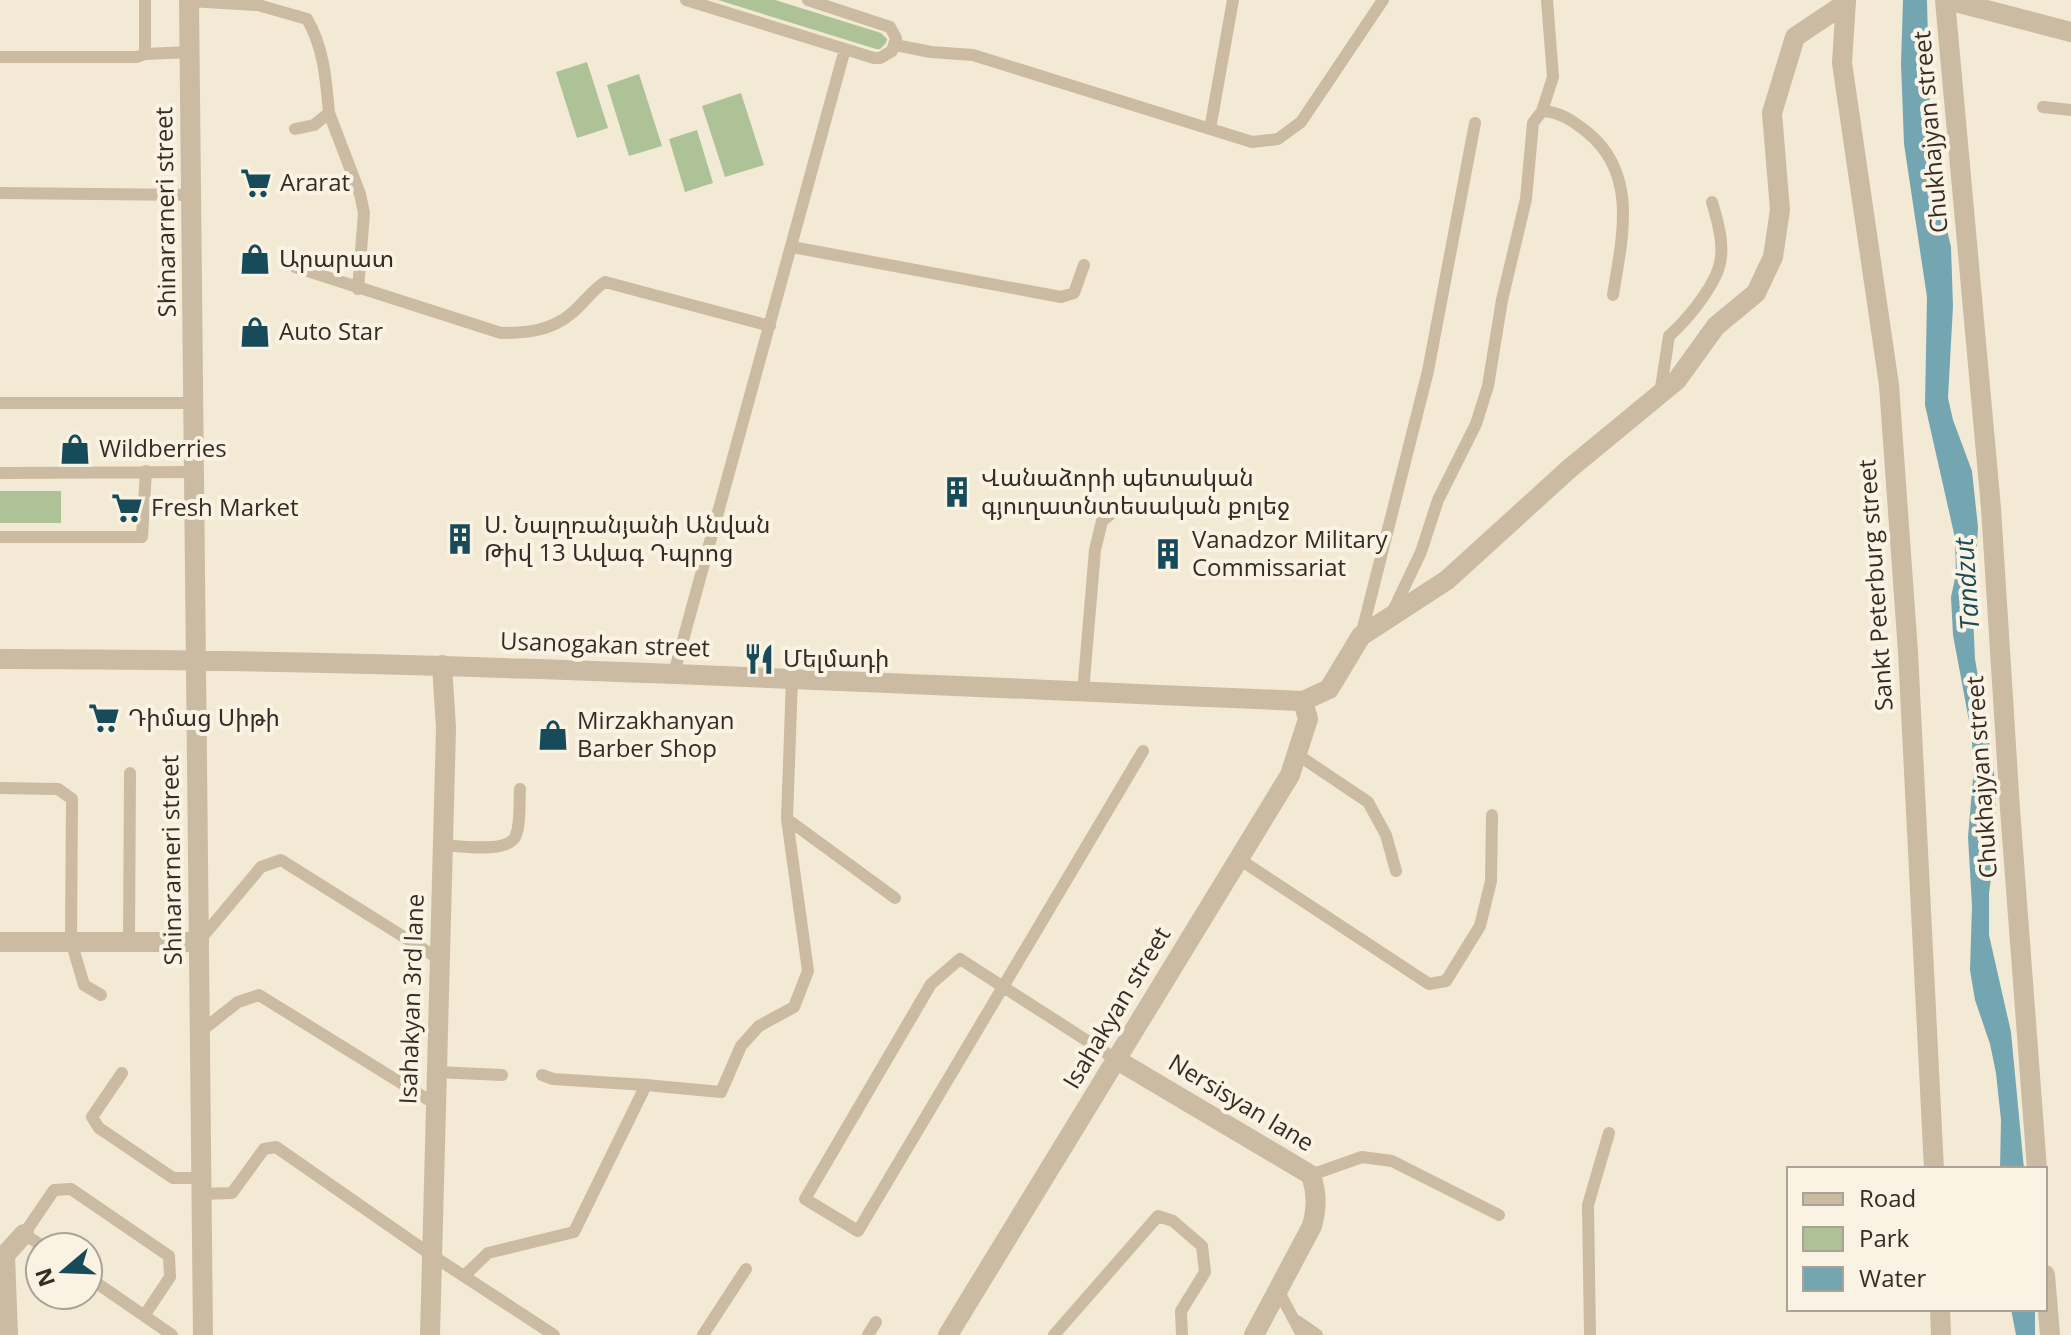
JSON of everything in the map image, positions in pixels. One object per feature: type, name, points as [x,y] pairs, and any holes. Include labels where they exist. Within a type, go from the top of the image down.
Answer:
[{"type":"street","points":[[1946,0],[2071,32]]},
{"type":"street","name":"Chukhajyan street","points":[[1946,0],[1991,508],[2037,1167]]},
{"type":"street","name":"Shinararneri street","points":[[189,1],[203,1335]]},
{"type":"street","points":[[1303,701],[1329,689],[1361,636],[1447,580],[1569,469],[1677,380],[1716,326],[1756,293],[1773,257],[1780,210],[1772,113],[1795,37],[1846,2]]},
{"type":"street","name":"Sankt Peterburg street","points":[[1846,2],[1842,63],[1890,401],[1908,652],[1934,1167]]},
{"type":"street","name":"Usanogakan street","points":[[0,659],[195,659],[442,665],[1303,701]]},
{"type":"street","name":"Isahakyan 3rd lane","points":[[430,1335],[446,728],[442,665]]},
{"type":"street","name":"Isahakyan street","points":[[948,1335],[1290,775],[1308,719],[1303,701]]},
{"type":"street","points":[[0,942],[199,942]]},
{"type":"street","name":"Nersisyan lane","points":[[1117,1060],[1311,1175],[1316,1191],[1314,1218],[1254,1335]]},
{"type":"street","points":[[8,1335],[5,1255],[24,1234]]},
{"type":"street","points":[[2047,1299],[2050,1335]]},
{"type":"street","points":[[1940,1311],[1941,1335]]},
{"type":"lane","points":[[145,0],[145,54]]},
{"type":"lane","points":[[686,0],[880,58],[887,56],[895,45],[894,32],[884,23],[808,0]]},
{"type":"lane","points":[[1210,129],[1233,0]]},
{"type":"lane","points":[[895,45],[973,55],[1252,142],[1278,139],[1301,122],[1383,0]]},
{"type":"lane","points":[[1391,616],[1421,552],[1438,500],[1476,424],[1488,386],[1502,300],[1526,199],[1533,123],[1542,111],[1553,77],[1547,0]]},
{"type":"lane","points":[[189,1],[258,5],[307,19],[317,34],[326,72],[329,113],[360,194],[364,213],[358,289]]},
{"type":"lane","points":[[674,673],[845,49]]},
{"type":"lane","points":[[0,57],[137,57],[190,52]]},
{"type":"lane","points":[[2043,107],[2071,110]]},
{"type":"lane","points":[[1542,111],[1570,119],[1595,139],[1612,162],[1623,191],[1624,227],[1613,295]]},
{"type":"lane","points":[[295,129],[314,125],[329,113]]},
{"type":"lane","points":[[1361,636],[1428,371],[1475,123]]},
{"type":"lane","points":[[0,193],[192,195]]},
{"type":"lane","points":[[1660,394],[1669,336],[1687,320],[1719,269],[1720,232],[1712,202]]},
{"type":"lane","points":[[792,247],[1061,297],[1074,293],[1084,265]]},
{"type":"lane","points":[[295,267],[501,333],[529,333],[552,326],[571,314],[605,282],[770,326]]},
{"type":"lane","points":[[0,403],[194,403]]},
{"type":"lane","points":[[0,537],[142,537],[146,471]]},
{"type":"lane","points":[[0,473],[195,472]]},
{"type":"lane","points":[[1083,692],[1095,550],[1102,521],[1121,506]]},
{"type":"lane","points":[[542,1075],[553,1079],[721,1092],[741,1046],[759,1026],[794,1007],[808,971],[787,819],[792,679]]},
{"type":"lane","points":[[1117,1060],[1002,985],[960,959],[931,984],[805,1199],[858,1231],[1002,985],[1143,751]]},
{"type":"lane","points":[[1298,755],[1368,802],[1386,835],[1396,871]]},
{"type":"lane","points":[[129,941],[130,773]]},
{"type":"lane","points":[[0,788],[58,789],[72,799],[71,941],[84,985],[101,995]]},
{"type":"lane","points":[[443,845],[497,847],[511,844],[516,836],[520,789]]},
{"type":"lane","points":[[1239,859],[1429,984],[1446,981],[1480,926],[1491,881],[1492,815]]},
{"type":"lane","points":[[787,819],[895,898]]},
{"type":"lane","points":[[199,942],[261,867],[281,860],[439,959]]},
{"type":"lane","points":[[200,1032],[238,1002],[259,995],[435,1104]]},
{"type":"lane","points":[[436,1072],[502,1075]]},
{"type":"lane","points":[[122,1073],[92,1117],[99,1128],[173,1178],[232,1193],[264,1149],[276,1147],[554,1335]]},
{"type":"lane","points":[[464,1276],[488,1253],[574,1232],[646,1085]]},
{"type":"lane","points":[[1590,1335],[1588,1205],[1609,1133]]},
{"type":"lane","points":[[1311,1175],[1362,1157],[1392,1161],[1499,1215]]},
{"type":"lane","points":[[26,1231],[54,1190],[71,1189],[169,1256],[170,1277],[144,1316]]},
{"type":"lane","points":[[1054,1335],[1158,1216],[1173,1221],[1202,1246],[1205,1272],[1181,1311],[1182,1335]]},
{"type":"lane","points":[[703,1335],[746,1269]]},
{"type":"lane","points":[[104,1288],[172,1335]]},
{"type":"lane","points":[[1278,1290],[1302,1335]]},
{"type":"lane","points":[[1295,1319],[1317,1335]]},
{"type":"lane","points":[[868,1335],[876,1322]]},
{"type":"green space","points":[[718,0],[775,0],[881,33],[887,39],[880,49],[876,49]]},
{"type":"green space","points":[[587,62],[608,128],[577,138],[556,72]]},
{"type":"green space","points":[[639,74],[662,146],[629,156],[607,85]]},
{"type":"green space","points":[[741,93],[764,165],[725,177],[702,106]]},
{"type":"green space","points":[[697,130],[713,183],[685,192],[669,139]]},
{"type":"green space","points":[[0,491],[61,491],[61,523],[0,523]]},
{"type":"water","name":"Tandzut","points":[[1903,0],[1927,0],[1931,161],[1951,247],[1953,306],[1948,398],[1972,471],[1978,527],[1973,615],[1975,659],[1994,772],[1996,806],[1989,935],[2011,1032],[2024,1167],[2000,1167],[2001,1120],[1996,1073],[1975,1000],[1970,970],[1972,906],[1968,837],[1973,778],[1972,737],[1953,635],[1951,597],[1956,574],[1955,538],[1925,405],[1927,297],[1904,144],[1901,63]]},
{"type":"water","points":[[2011,1311],[2035,1311],[2035,1335],[2016,1335]]},
{"type":"place","name":"Ararat","points":[[256,183]]},
{"type":"place","name":"Արարատ","points":[[255,259]]},
{"type":"place","name":"Auto Star","points":[[255,332]]},
{"type":"place","name":"Wildberries","points":[[75,449]]},
{"type":"place","name":"Վանաձորի պետական գյուղատնտեսական քոլեջ","points":[[957,492]]},
{"type":"place","name":"Fresh Market","points":[[127,508]]},
{"type":"place","name":"Ս. Նալղռանյանի Անվան Թիվ 13 Ավագ Դպրոց","points":[[460,539]]},
{"type":"place","name":"Vanadzor Military Commissariat","points":[[1168,554]]},
{"type":"place","name":"Մելմադի","points":[[759,659]]},
{"type":"place","name":"Դիմաց Սիթի","points":[[104,718]]},
{"type":"place","name":"Mirzakhanyan Barber Shop","points":[[553,735]]}]
